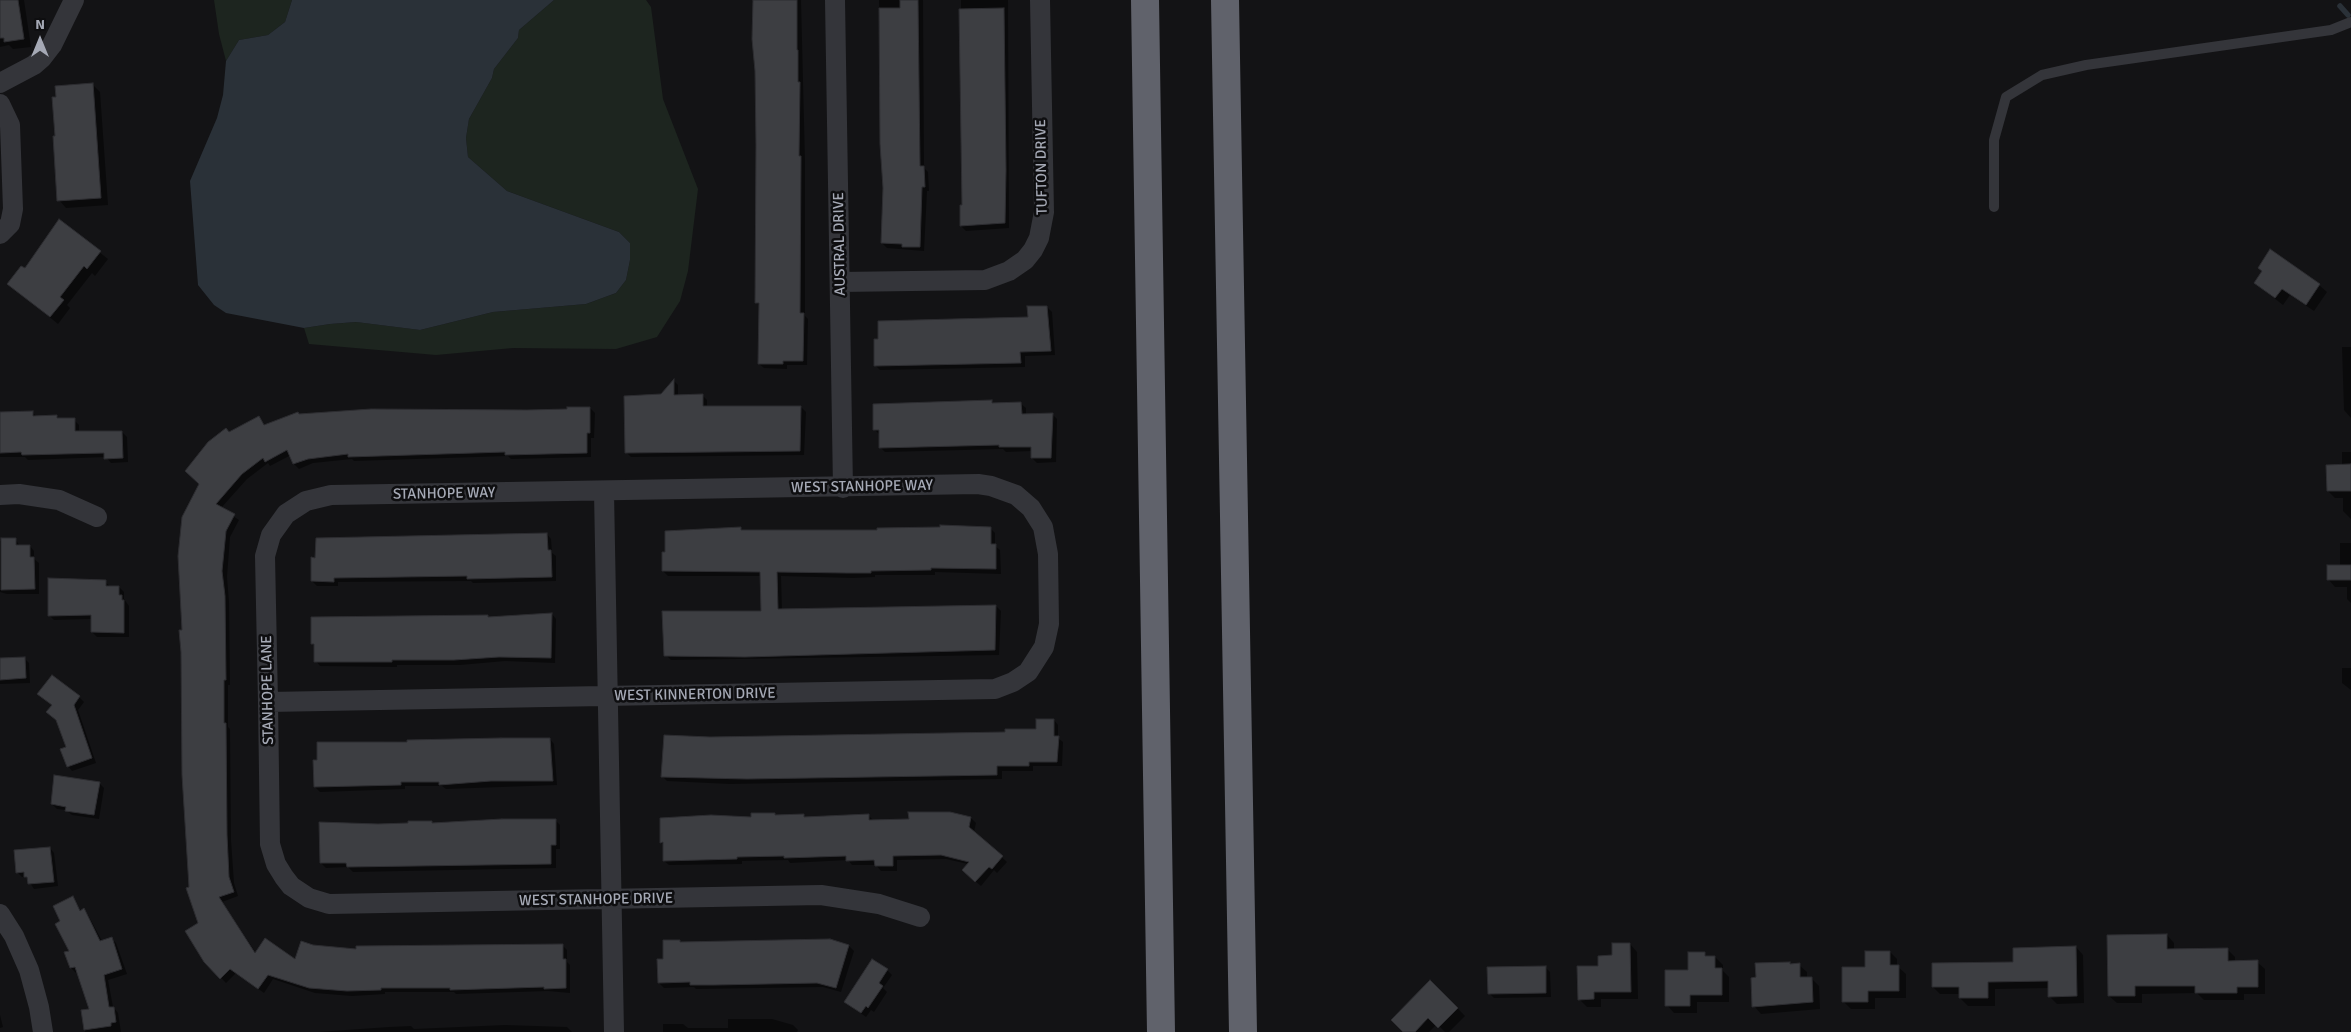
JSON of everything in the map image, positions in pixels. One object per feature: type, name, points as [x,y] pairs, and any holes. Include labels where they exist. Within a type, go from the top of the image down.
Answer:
[{"type":"highway","points":[[1145,0],[1162,1032]]},
{"type":"highway","points":[[1225,0],[1243,1032]]},
{"type":"street","points":[[0,83],[34,65],[42,58],[52,45],[74,0]]},
{"type":"street","name":"AUSTRAL DRIVE","points":[[835,0],[843,488]]},
{"type":"street","name":"TUFTON DRIVE","points":[[840,282],[985,280],[1009,271],[1025,260],[1033,250],[1039,238],[1044,212],[1040,0]]},
{"type":"street","points":[[0,104],[10,125],[13,210],[10,224],[0,234]]},
{"type":"street","name":"WEST STANHOPE WAY","points":[[604,492],[978,484],[991,486],[1016,495],[1031,508],[1043,527],[1048,546],[1048,587]]},
{"type":"street","points":[[604,492],[614,1032]]},
{"type":"street","name":"STANHOPE WAY","points":[[288,512],[306,501],[331,495],[604,492]]},
{"type":"street","points":[[0,494],[35,496],[59,500],[97,517]]},
{"type":"street","name":"STANHOPE LANE","points":[[280,872],[273,857],[270,844],[265,556],[271,536],[288,512]]},
{"type":"street","name":"WEST KINNERTON DRIVE","points":[[268,702],[995,689],[1013,682],[1028,672],[1039,657],[1046,643],[1048,629],[1048,587]]},
{"type":"street","name":"WEST STANHOPE DRIVE","points":[[280,872],[291,886],[309,898],[329,904],[821,895],[879,904],[920,918]]},
{"type":"street","points":[[0,914],[14,936],[29,970],[37,997],[43,1032]]},
{"type":"lane","points":[[1994,207],[1994,140],[2006,97],[2042,75],[2086,65],[2331,30],[2351,22]]},
{"type":"shaded area","points":[[214,0],[292,0],[285,22],[268,35],[239,40],[226,61],[219,34]]},
{"type":"shaded area","points":[[292,0],[554,0],[519,30],[518,38],[494,69],[492,78],[469,119],[466,138],[468,157],[507,191],[619,232],[630,243],[630,260],[626,280],[616,293],[586,304],[493,312],[420,330],[356,322],[304,328],[226,313],[214,305],[198,285],[190,181],[217,118],[223,95],[226,61],[239,40],[268,35],[285,22]]},
{"type":"shaded area","points":[[554,0],[646,0],[651,7],[663,99],[698,189],[688,271],[680,301],[657,337],[616,349],[513,348],[436,355],[309,344],[304,328],[356,322],[420,330],[493,312],[586,304],[616,293],[626,280],[630,260],[630,243],[619,232],[507,191],[468,157],[466,138],[469,119],[492,78],[494,69],[518,38],[519,30]]},
{"type":"building","points":[[0,0],[18,0],[24,39],[4,42],[4,38],[0,38]]},
{"type":"building","points":[[753,0],[797,0],[798,82],[800,82],[799,156],[801,156],[800,313],[804,313],[803,361],[783,361],[783,364],[758,364],[759,303],[755,303],[756,145],[755,71],[752,39]]},
{"type":"building","points":[[900,0],[918,0],[920,166],[924,166],[925,187],[922,187],[920,247],[902,247],[902,244],[881,243],[883,188],[880,144],[879,8],[900,8]]},
{"type":"building","points":[[1004,8],[1005,223],[960,226],[960,205],[962,205],[959,9]]},
{"type":"building","points":[[93,83],[101,198],[57,201],[52,97],[56,97],[55,86]]},
{"type":"building","points":[[59,219],[101,251],[87,269],[84,266],[60,297],[64,300],[50,317],[7,284],[21,266],[25,268]]},
{"type":"building","points":[[2270,249],[2320,284],[2306,305],[2282,289],[2275,298],[2254,283],[2262,271],[2258,268]]},
{"type":"building","points":[[1027,306],[1047,306],[1051,351],[1020,352],[1021,363],[874,366],[874,339],[878,339],[878,321],[1028,317]]},
{"type":"building","points":[[674,379],[674,395],[703,394],[703,406],[801,406],[800,451],[625,453],[624,396],[661,394]]},
{"type":"building","points":[[992,400],[992,403],[1021,402],[1022,414],[1053,413],[1051,458],[1031,458],[1031,447],[999,447],[999,445],[879,448],[879,430],[873,430],[873,404]]},
{"type":"building","points":[[567,407],[590,407],[590,433],[587,433],[587,453],[505,455],[505,452],[348,457],[348,454],[308,459],[293,464],[287,450],[265,462],[263,458],[242,474],[216,504],[235,514],[226,531],[222,571],[225,596],[226,680],[224,680],[224,723],[226,723],[227,835],[229,877],[234,892],[219,897],[255,953],[265,938],[295,959],[301,941],[313,945],[356,949],[356,946],[563,944],[563,959],[566,959],[566,988],[450,990],[450,988],[381,988],[381,990],[347,991],[309,988],[268,975],[258,989],[230,969],[220,979],[204,962],[185,931],[198,923],[186,888],[189,887],[182,775],[181,652],[179,630],[182,630],[178,556],[182,517],[199,484],[185,471],[208,442],[226,428],[229,432],[259,416],[264,425],[298,412],[299,414],[371,409],[527,410],[567,409]]},
{"type":"building","points":[[33,411],[33,416],[57,415],[57,418],[75,418],[75,431],[122,431],[123,458],[104,459],[104,453],[22,455],[21,452],[0,453],[0,412]]},
{"type":"building","points":[[2351,464],[2351,491],[2327,491],[2326,465]]},
{"type":"building","points":[[940,525],[991,527],[991,544],[996,544],[996,569],[931,568],[931,570],[871,571],[871,573],[777,572],[778,609],[996,605],[995,650],[745,657],[664,656],[662,611],[761,611],[760,572],[662,571],[662,552],[665,552],[665,531],[741,527],[741,530],[877,530],[877,528],[940,527]]},
{"type":"building","points":[[547,533],[548,550],[551,550],[552,577],[467,579],[467,576],[334,578],[334,582],[311,581],[311,557],[315,558],[316,538]]},
{"type":"building","points":[[1,538],[16,538],[16,545],[30,545],[30,557],[34,557],[35,589],[1,590]]},
{"type":"building","points":[[2327,565],[2351,565],[2351,580],[2327,580]]},
{"type":"building","points":[[48,578],[106,580],[106,586],[119,586],[119,595],[122,595],[122,600],[124,600],[124,633],[91,632],[91,615],[48,616]]},
{"type":"building","points":[[552,613],[551,658],[499,657],[454,660],[392,660],[392,662],[314,662],[314,644],[311,644],[311,617],[488,615],[488,617]]},
{"type":"building","points":[[25,657],[26,678],[0,680],[0,658]]},
{"type":"building","points":[[52,675],[80,696],[74,705],[92,758],[67,767],[60,749],[66,747],[56,720],[46,712],[52,705],[37,694]]},
{"type":"building","points":[[1036,719],[1054,719],[1054,736],[1059,736],[1057,762],[1029,762],[1029,766],[997,766],[997,775],[747,779],[661,777],[664,735],[710,737],[1005,732],[1005,729],[1036,729]]},
{"type":"building","points":[[550,738],[553,781],[491,781],[439,785],[439,782],[401,782],[401,785],[314,787],[313,760],[317,760],[317,742],[407,742],[407,740]]},
{"type":"building","points":[[54,775],[100,782],[94,815],[65,811],[66,807],[51,804]]},
{"type":"building","points":[[908,812],[950,812],[971,817],[969,827],[1003,856],[992,869],[989,867],[975,882],[962,870],[969,862],[941,855],[893,856],[893,866],[875,866],[874,860],[846,861],[846,856],[737,857],[737,859],[663,861],[663,842],[660,843],[660,818],[711,815],[751,817],[751,813],[775,813],[775,815],[804,814],[804,817],[869,814],[869,820],[909,819]]},
{"type":"building","points":[[502,819],[556,819],[556,845],[551,845],[551,864],[347,867],[346,863],[320,863],[319,822],[378,824],[408,823],[408,821],[432,821],[432,823]]},
{"type":"building","points":[[50,847],[54,882],[28,884],[27,877],[24,877],[24,872],[16,873],[14,850]]},
{"type":"building","points":[[73,896],[80,911],[84,908],[100,941],[112,937],[122,969],[104,975],[109,1007],[114,1007],[116,1022],[111,1023],[111,1026],[84,1030],[81,1010],[89,1009],[75,967],[70,968],[64,952],[69,951],[55,924],[60,921],[53,906]]},
{"type":"building","points":[[2167,934],[2167,949],[2228,948],[2228,961],[2258,960],[2258,987],[2237,987],[2237,993],[2195,993],[2195,986],[2135,986],[2135,996],[2108,996],[2107,935]]},
{"type":"building","points":[[830,939],[849,945],[836,988],[817,983],[690,985],[690,982],[658,983],[657,959],[663,959],[663,940],[680,940],[680,942]]},
{"type":"building","points":[[1612,943],[1630,943],[1631,992],[1594,992],[1594,999],[1578,1000],[1577,966],[1598,966],[1598,956],[1612,955]]},
{"type":"building","points":[[2076,946],[2077,996],[2048,997],[2048,981],[1988,982],[1988,998],[1959,998],[1959,987],[1932,987],[1932,963],[2013,962],[2013,948]]},
{"type":"building","points":[[1865,951],[1890,951],[1890,965],[1899,965],[1899,991],[1868,991],[1868,1002],[1842,1002],[1842,967],[1865,967]]},
{"type":"building","points":[[1688,952],[1705,952],[1705,956],[1715,956],[1715,968],[1722,968],[1722,995],[1690,995],[1690,1006],[1665,1006],[1665,970],[1688,970]]},
{"type":"building","points":[[872,959],[888,969],[879,983],[883,986],[868,1008],[866,1006],[861,1013],[844,1002]]},
{"type":"building","points":[[1790,962],[1790,964],[1800,963],[1800,977],[1812,977],[1813,1002],[1752,1007],[1751,978],[1756,977],[1755,963]]},
{"type":"building","points":[[1546,966],[1546,993],[1488,994],[1487,967]]},
{"type":"building","points":[[1430,980],[1458,1008],[1438,1028],[1428,1018],[1415,1032],[1403,1032],[1391,1020]]},
{"type":"waterway","points":[[2340,6],[2348,15]]}]
